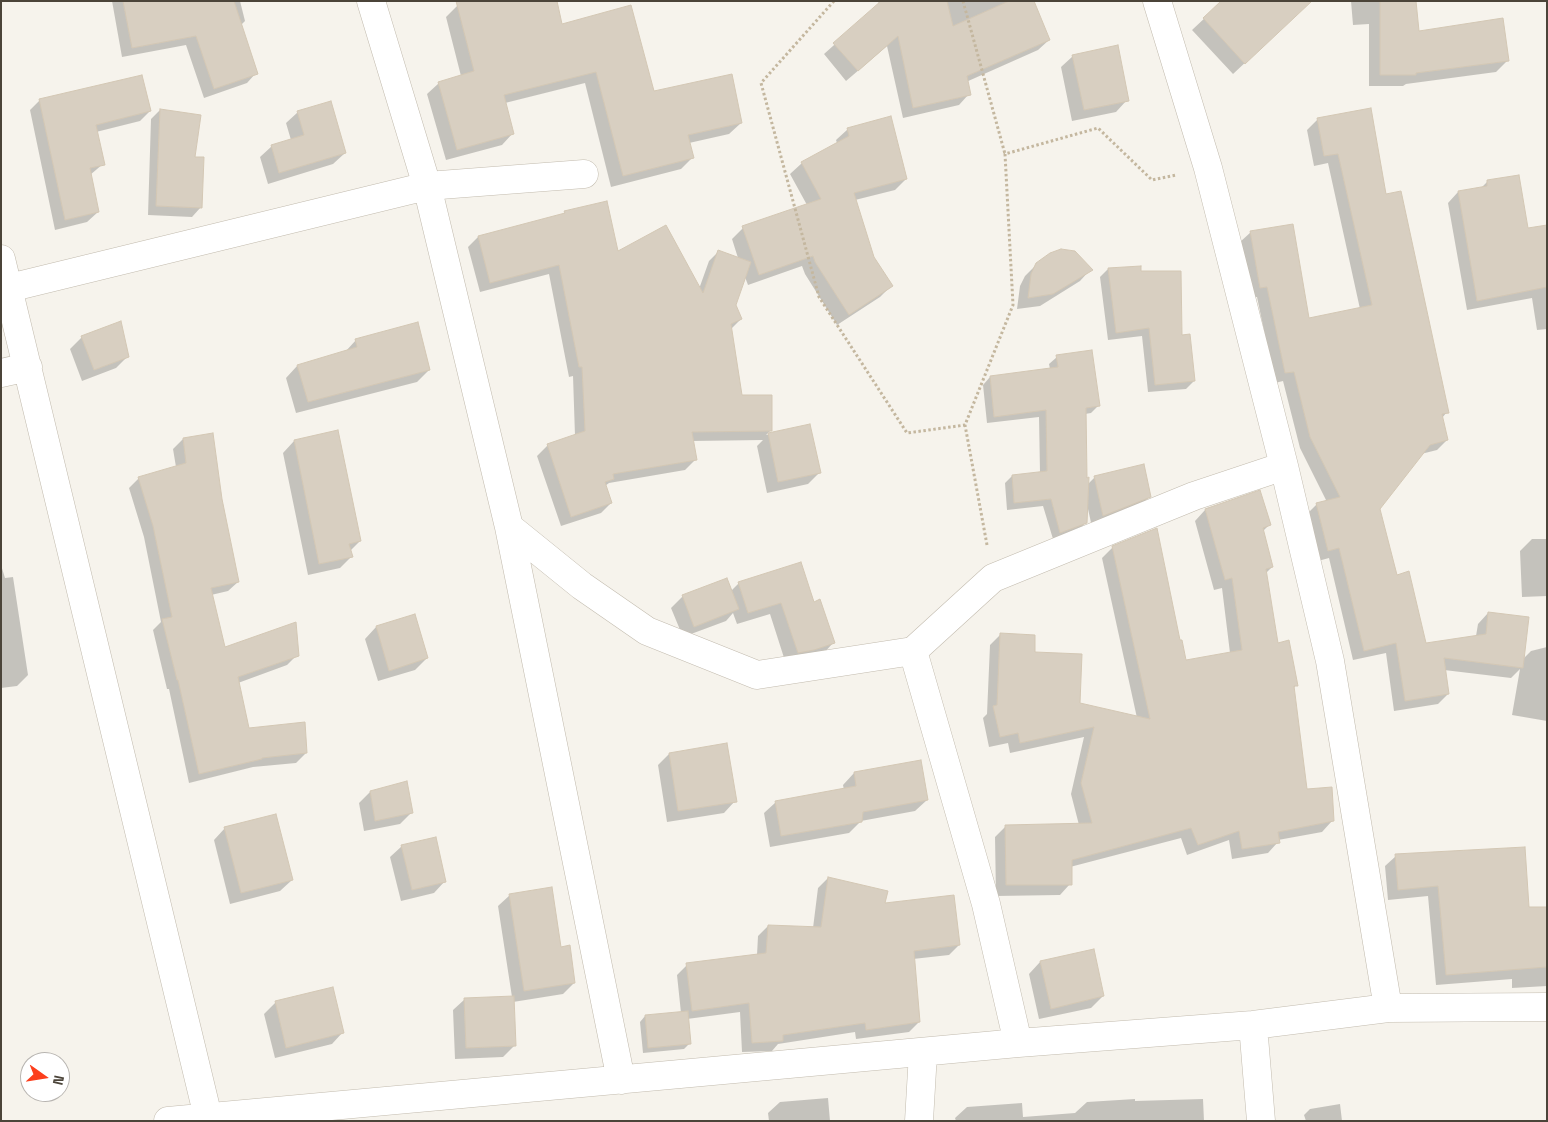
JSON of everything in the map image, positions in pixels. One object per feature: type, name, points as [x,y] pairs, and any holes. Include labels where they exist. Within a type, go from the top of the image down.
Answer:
[{"type":"street","points":[[371,1],[427,186],[509,527],[621,1080]]},
{"type":"street","points":[[1157,1],[1208,168],[1284,466],[1330,661],[1388,1008]]},
{"type":"street","points":[[9,288],[427,186],[584,174]]},
{"type":"street","points":[[1,259],[209,1119]]},
{"type":"street","points":[[1,374],[28,367]]},
{"type":"street","points":[[509,527],[582,586],[647,631],[757,674],[913,651],[993,578],[1194,496],[1284,466]]},
{"type":"street","points":[[913,651],[986,904],[1018,1043]]},
{"type":"street","points":[[168,1121],[209,1119],[1018,1043],[1253,1025],[1388,1008],[1547,1008]]},
{"type":"street","points":[[1253,1025],[1261,1121]]},
{"type":"street","points":[[919,1121],[923,1052]]},
{"type":"path","points":[[834,1],[761,83],[819,297],[907,433],[964,425]]},
{"type":"path","points":[[963,1],[1005,154],[1012,305],[964,425],[993,578]]},
{"type":"path","points":[[1005,154],[1098,128],[1152,180],[1208,168]]},
{"type":"building","points":[[123,1],[234,1],[258,74],[214,89],[196,36],[132,48]]},
{"type":"building","points":[[456,1],[557,1],[562,24],[631,5],[654,91],[732,74],[742,123],[688,135],[694,158],[623,176],[596,72],[504,95],[514,134],[457,150],[438,82],[474,71]]},
{"type":"building","points":[[881,1],[947,1],[953,26],[1009,1],[1034,1],[1050,40],[967,76],[971,95],[913,108],[898,36],[858,71],[833,43]]},
{"type":"building","points":[[1221,1],[1312,1],[1245,64],[1203,18]]},
{"type":"building","points":[[1380,1],[1416,1],[1419,31],[1503,18],[1509,61],[1416,73],[1416,75],[1380,75]]},
{"type":"building","points":[[1118,45],[1129,101],[1084,110],[1072,55]]},
{"type":"building","points":[[142,75],[151,111],[96,125],[105,165],[90,168],[99,212],[65,220],[39,99]]},
{"type":"building","points":[[331,101],[346,153],[279,173],[271,145],[304,135],[297,111]]},
{"type":"building","points":[[1371,108],[1386,194],[1401,191],[1449,413],[1442,414],[1448,440],[1430,445],[1380,509],[1397,575],[1409,571],[1426,643],[1486,634],[1488,612],[1529,617],[1523,668],[1444,658],[1449,694],[1405,701],[1396,643],[1364,651],[1339,548],[1328,551],[1316,503],[1340,497],[1310,437],[1294,372],[1285,373],[1267,287],[1260,288],[1250,231],[1293,224],[1309,318],[1372,305],[1338,154],[1324,156],[1317,118]]},
{"type":"building","points":[[160,109],[201,115],[195,157],[204,157],[202,208],[156,206]]},
{"type":"building","points":[[891,116],[907,179],[854,193],[874,257],[893,286],[849,315],[813,256],[759,275],[742,226],[821,199],[801,162],[849,136],[847,128]]},
{"type":"building","points":[[1519,175],[1528,228],[1547,225],[1547,287],[1477,301],[1458,191],[1487,186],[1487,180]]},
{"type":"building","points":[[607,201],[618,251],[666,225],[703,293],[718,250],[751,262],[736,305],[742,319],[731,324],[742,395],[772,395],[772,431],[692,432],[697,460],[613,474],[614,479],[605,482],[612,503],[571,517],[547,444],[585,431],[582,367],[579,367],[559,265],[490,283],[478,236],[565,213],[564,211]]},
{"type":"building","points":[[1061,249],[1075,251],[1093,270],[1053,294],[1028,298],[1031,274],[1036,263],[1050,253]]},
{"type":"building","points":[[1141,266],[1141,271],[1181,271],[1182,335],[1190,334],[1195,381],[1155,385],[1149,328],[1116,333],[1108,268]]},
{"type":"building","points":[[121,321],[129,357],[94,370],[81,336]]},
{"type":"building","points":[[418,322],[430,370],[308,402],[297,365],[357,347],[355,339]]},
{"type":"building","points":[[1092,350],[1100,406],[1086,408],[1087,478],[1089,477],[1087,523],[1060,533],[1051,499],[1014,503],[1012,475],[1047,471],[1046,410],[994,417],[990,376],[1058,367],[1056,355]]},
{"type":"building","points":[[810,424],[821,473],[778,482],[768,433]]},
{"type":"building","points":[[338,430],[361,541],[349,544],[353,557],[319,564],[294,440]]},
{"type":"building","points":[[213,433],[222,499],[239,582],[211,588],[225,647],[296,622],[299,656],[238,677],[249,728],[305,722],[307,753],[262,758],[199,774],[162,619],[172,617],[153,526],[138,477],[186,463],[183,438]]},
{"type":"building","points":[[1144,464],[1151,497],[1103,516],[1094,476]]},
{"type":"building","points":[[1260,490],[1271,525],[1263,528],[1273,567],[1266,569],[1278,643],[1289,640],[1298,686],[1294,686],[1307,789],[1332,787],[1334,821],[1278,832],[1280,843],[1242,849],[1239,831],[1198,845],[1191,828],[1072,860],[1072,885],[1006,885],[1005,825],[1092,823],[1081,783],[1094,727],[1020,743],[1018,733],[1000,737],[993,706],[997,705],[1000,633],[1035,635],[1035,652],[1082,654],[1080,703],[1150,719],[1112,546],[1157,528],[1180,640],[1182,640],[1186,660],[1242,650],[1232,578],[1225,580],[1205,509]]},
{"type":"building","points":[[801,562],[814,602],[820,599],[835,643],[798,653],[781,603],[748,613],[738,582]]},
{"type":"building","points":[[727,578],[739,609],[694,627],[682,595]]},
{"type":"building","points":[[415,614],[428,658],[389,671],[376,626]]},
{"type":"building","points":[[727,743],[737,802],[678,811],[669,753]]},
{"type":"building","points":[[921,760],[928,800],[863,812],[862,822],[781,836],[775,801],[856,786],[854,772]]},
{"type":"building","points":[[407,781],[413,813],[375,821],[370,791]]},
{"type":"building","points":[[276,814],[293,880],[241,893],[224,827]]},
{"type":"building","points":[[436,837],[446,882],[412,890],[401,845]]},
{"type":"building","points":[[1525,847],[1529,907],[1547,907],[1547,967],[1446,975],[1438,886],[1398,890],[1395,854]]},
{"type":"building","points":[[828,877],[888,891],[885,903],[954,895],[960,945],[914,951],[920,1022],[866,1030],[865,1023],[783,1035],[783,1041],[752,1043],[749,1003],[692,1011],[686,963],[766,953],[768,925],[821,927]]},
{"type":"building","points":[[552,887],[561,947],[570,945],[575,983],[524,991],[509,894]]},
{"type":"building","points":[[1094,949],[1104,996],[1051,1009],[1040,961]]},
{"type":"building","points":[[333,987],[344,1033],[286,1048],[275,1001]]},
{"type":"building","points":[[514,996],[516,1046],[466,1048],[464,998]]},
{"type":"building","points":[[688,1011],[691,1044],[648,1048],[645,1015]]}]
